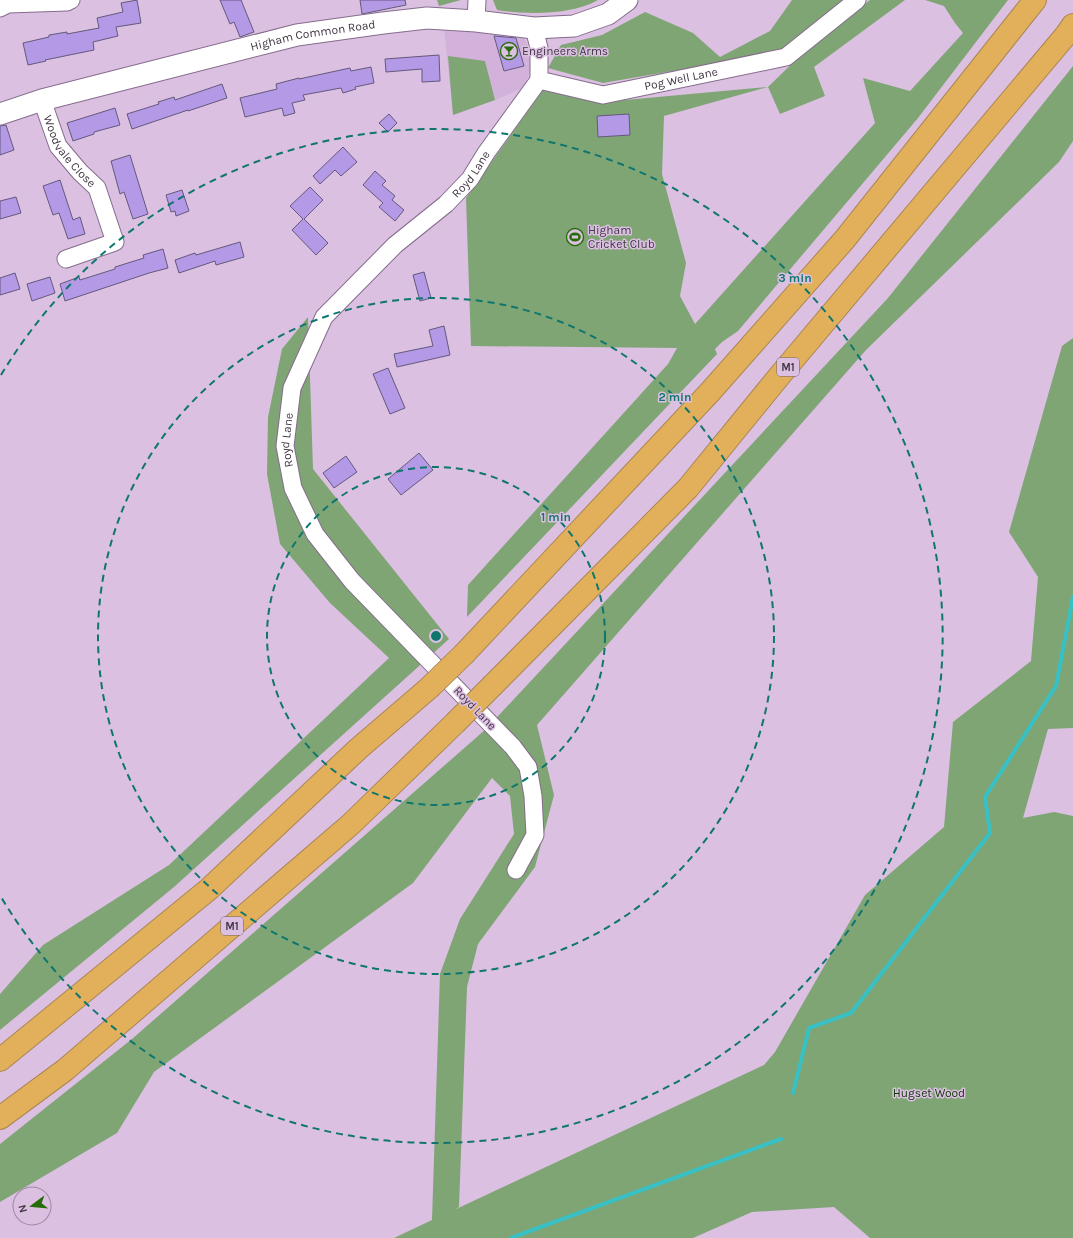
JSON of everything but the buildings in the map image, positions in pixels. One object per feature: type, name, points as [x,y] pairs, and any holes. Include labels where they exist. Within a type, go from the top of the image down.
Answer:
[{"type":"highway","points":[[0,1060],[209,889],[358,749],[429,688],[465,653],[710,392],[845,239],[1033,4]]},
{"type":"highway","name":"M1","points":[[0,1118],[65,1070],[351,824],[455,724],[688,488],[1070,30]]},
{"type":"street","points":[[0,8],[8,4],[67,2],[71,0]]},
{"type":"street","points":[[476,21],[477,0]]},
{"type":"street","name":"Higham Common Road","points":[[0,114],[42,100],[297,35],[427,18],[476,21],[534,28],[574,26],[608,14],[627,0]]},
{"type":"street","name":"Pog Well Lane","points":[[539,80],[603,95],[786,57],[857,0]]},
{"type":"street","points":[[534,28],[539,48],[539,80]]},
{"type":"street","name":"Royd Lane","points":[[516,870],[535,835],[533,796],[528,767],[507,741],[352,581],[315,534],[293,488],[286,446],[292,388],[324,317],[395,245],[446,204],[470,179],[486,153],[539,80]]},
{"type":"street","name":"Woodvale Close","points":[[42,100],[58,146],[80,172],[97,188],[114,242],[66,259]]},
{"type":"shaded area","points":[[444,28],[519,32],[527,43],[532,68],[523,88],[453,115]]},
{"type":"green space","points":[[437,0],[461,0],[439,6]]},
{"type":"green space","points":[[493,0],[598,0],[576,9],[521,13],[497,10]]},
{"type":"green space","points":[[792,0],[845,0],[783,52],[603,83],[548,68],[561,45],[602,35],[645,12],[693,33],[720,57],[770,31]]},
{"type":"green space","points":[[870,0],[905,0],[814,67],[825,96],[780,114],[768,87],[812,44]]},
{"type":"green space","points":[[925,0],[1008,0],[918,118],[738,331],[715,349],[717,354],[467,617],[468,585],[668,364],[677,348],[471,346],[466,198],[544,88],[603,102],[768,87],[664,116],[662,174],[686,263],[680,296],[695,324],[875,123],[863,78],[910,91],[963,33],[944,6]]},
{"type":"green space","points":[[448,56],[485,61],[495,100],[453,115]]},
{"type":"green space","name":"Hugset Wood","points":[[1073,66],[1073,141],[1059,162],[866,350],[537,725],[554,795],[535,867],[478,944],[467,987],[459,1207],[454,1210],[764,1065],[775,1052],[865,895],[944,827],[953,722],[1031,661],[1038,577],[1009,532],[1062,346],[1073,338],[1073,728],[1048,729],[1023,818],[1054,812],[1073,816],[1073,1238],[870,1238],[834,1207],[752,1212],[693,1238],[394,1238],[432,1220],[440,974],[460,919],[514,834],[510,796],[492,778],[413,883],[154,1072],[117,1133],[27,1186],[12,1186],[12,1195],[0,1202],[0,1144],[132,1039],[486,729],[888,298]]},
{"type":"green space","points":[[308,317],[313,469],[449,639],[174,887],[0,1030],[0,994],[43,945],[169,865],[389,658],[330,603],[280,544],[267,474],[268,417],[282,349]]},
{"type":"waterway","points":[[793,1093],[809,1028],[851,1013],[990,833],[985,797],[1056,686],[1073,597]]},
{"type":"waterway","points":[[511,1238],[781,1139]]},
{"type":"place","name":"Engineers Arms","points":[[509,51]]},
{"type":"place","name":"Higham Cricket Club","points":[[575,237]]}]
